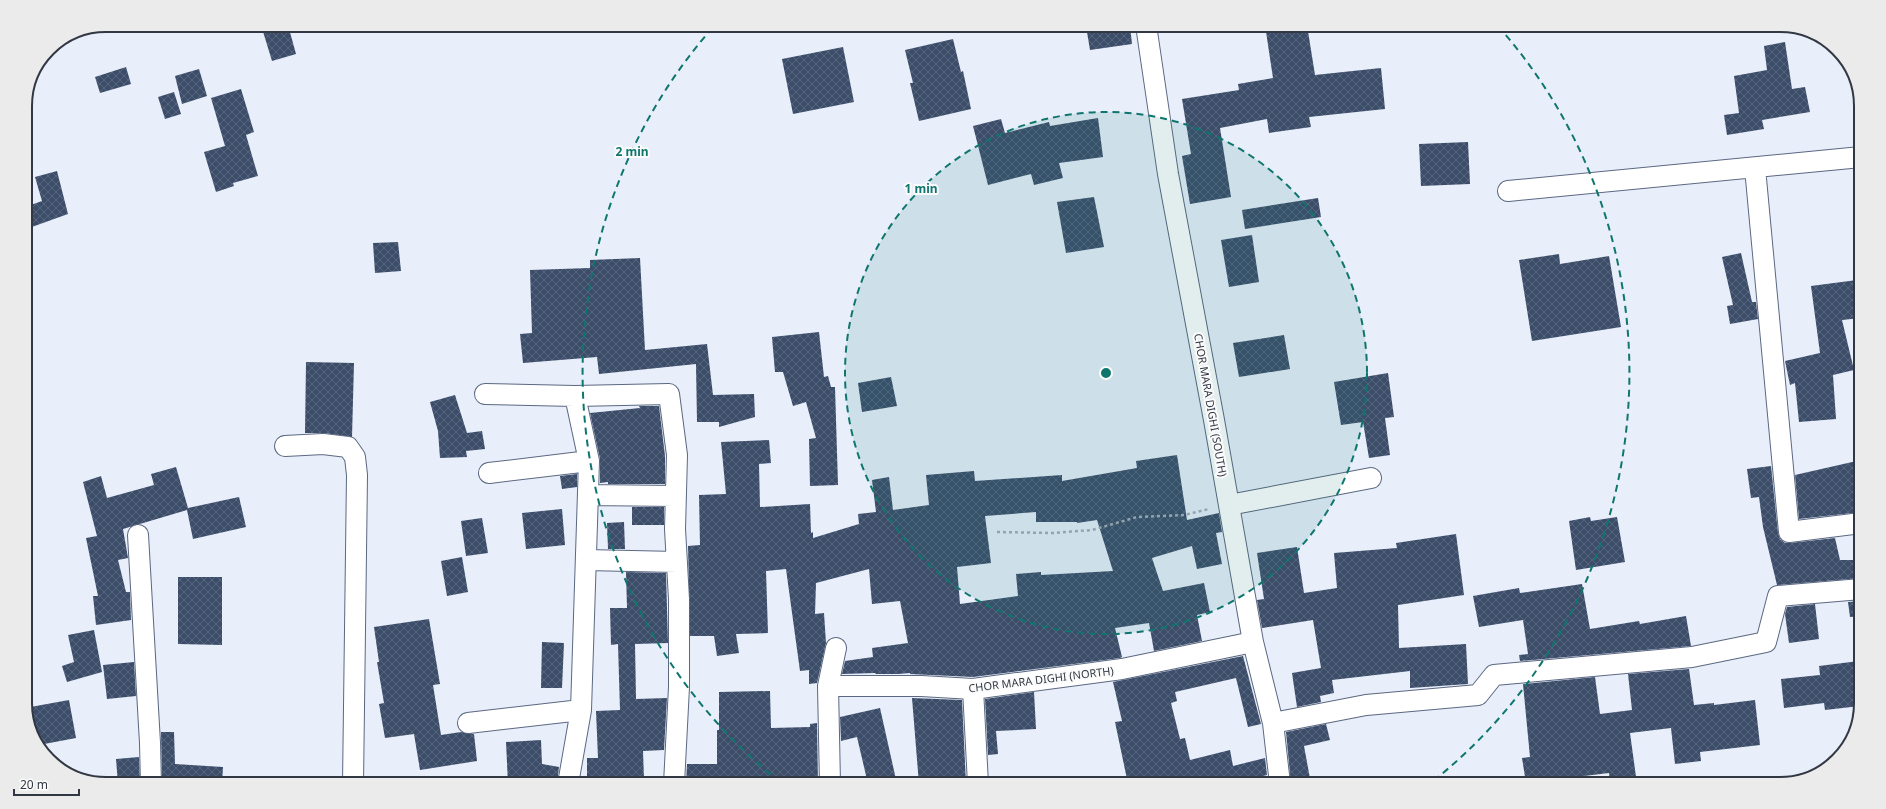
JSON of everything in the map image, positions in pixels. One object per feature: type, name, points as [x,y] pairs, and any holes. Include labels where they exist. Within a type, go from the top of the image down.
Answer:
[{"type":"street","name":"CHOR MARA DIGHI (SOUTH)","points":[[1147,32],[1168,174],[1253,642],[1273,722],[1279,777]]},
{"type":"street","points":[[1508,191],[1854,158]]},
{"type":"street","points":[[1755,168],[1789,532],[1854,524]]},
{"type":"street","points":[[485,394],[575,396],[669,394],[677,455],[676,496],[679,686],[674,777]]},
{"type":"street","points":[[569,777],[581,710],[589,461],[575,396]]},
{"type":"street","points":[[285,446],[323,444],[348,447],[355,457],[357,475],[353,777]]},
{"type":"street","points":[[490,473],[589,461]]},
{"type":"street","points":[[1229,505],[1371,478]]},
{"type":"street","points":[[588,495],[676,496]]},
{"type":"street","points":[[138,534],[151,777]]},
{"type":"street","points":[[586,560],[677,562]]},
{"type":"street","points":[[1273,722],[1366,705],[1478,694],[1494,675],[1692,657],[1766,642],[1778,596],[1854,590]]},
{"type":"street","name":"CHOR MARA DIGHI (NORTH)","points":[[828,686],[921,686],[973,689],[1122,669],[1253,642]]},
{"type":"street","points":[[830,777],[828,686],[836,648]]},
{"type":"street","points":[[973,689],[978,777]]},
{"type":"street","points":[[468,723],[581,710]]},
{"type":"path","points":[[998,532],[1053,533],[1092,530],[1137,517],[1184,515],[1229,505]]},
{"type":"building","points":[[263,32],[290,32],[296,54],[272,61]]},
{"type":"building","points":[[1087,32],[1131,32],[1132,44],[1090,50]]},
{"type":"building","points":[[1266,32],[1308,32],[1315,75],[1381,68],[1385,109],[1309,117],[1311,127],[1269,133],[1267,119],[1220,128],[1231,197],[1190,204],[1182,156],[1191,154],[1182,99],[1239,90],[1238,84],[1273,78]]},
{"type":"building","points":[[953,39],[961,72],[963,71],[971,109],[919,121],[910,83],[913,83],[905,50]]},
{"type":"building","points":[[1785,42],[1792,89],[1805,87],[1810,112],[1762,120],[1764,129],[1727,135],[1724,115],[1739,113],[1734,76],[1767,70],[1764,46]]},
{"type":"building","points":[[843,47],[854,102],[793,114],[782,59]]},
{"type":"building","points":[[126,67],[131,84],[100,93],[95,77]]},
{"type":"building","points":[[199,69],[207,96],[182,104],[175,76]]},
{"type":"building","points":[[241,89],[254,132],[246,135],[258,176],[233,183],[234,186],[216,192],[204,152],[225,146],[211,98]]},
{"type":"building","points":[[174,92],[181,114],[165,119],[158,97]]},
{"type":"building","points":[[1098,118],[1103,157],[1059,163],[1063,178],[1034,185],[1031,174],[988,185],[973,126],[1001,119],[1005,133],[1049,122],[1050,126]]},
{"type":"building","points":[[1468,142],[1470,184],[1421,186],[1419,144]]},
{"type":"building","points":[[57,171],[68,214],[32,227],[32,205],[42,201],[35,177]]},
{"type":"building","points":[[1094,197],[1104,247],[1066,253],[1057,202]]},
{"type":"building","points":[[1318,198],[1321,217],[1245,229],[1242,210]]},
{"type":"building","points":[[1252,235],[1259,282],[1229,287],[1221,240]]},
{"type":"building","points":[[398,242],[401,271],[375,273],[373,243]]},
{"type":"building","points":[[1741,253],[1752,302],[1756,302],[1758,319],[1730,324],[1727,306],[1733,305],[1722,257]]},
{"type":"building","points":[[1559,254],[1560,264],[1609,256],[1621,327],[1532,341],[1519,260]]},
{"type":"building","points":[[640,258],[645,350],[707,344],[713,395],[754,394],[755,417],[719,427],[719,422],[697,422],[696,364],[599,374],[597,357],[523,363],[520,334],[532,333],[530,270],[590,268],[590,260]]},
{"type":"building","points":[[1854,280],[1854,319],[1842,320],[1854,370],[1833,375],[1836,419],[1799,422],[1795,383],[1790,385],[1785,361],[1820,353],[1811,286]]},
{"type":"building","points":[[819,332],[824,377],[828,376],[831,387],[835,387],[838,485],[810,486],[809,439],[816,438],[806,402],[793,406],[783,372],[775,372],[772,337]]},
{"type":"building","points":[[1284,335],[1290,369],[1239,377],[1233,343]]},
{"type":"building","points":[[306,362],[354,363],[352,437],[324,433],[305,433]]},
{"type":"building","points":[[1388,373],[1394,417],[1385,418],[1390,455],[1369,458],[1363,422],[1341,425],[1334,382]]},
{"type":"building","points":[[891,377],[897,406],[862,412],[858,383]]},
{"type":"building","points":[[455,395],[467,433],[482,431],[485,449],[466,451],[467,457],[440,458],[438,431],[430,402]]},
{"type":"building","points":[[639,406],[659,406],[665,456],[665,484],[600,483],[600,459],[590,413],[640,408]]},
{"type":"building","points":[[769,440],[771,463],[759,464],[760,507],[810,504],[811,533],[813,532],[813,538],[859,524],[858,514],[876,512],[872,480],[889,477],[893,510],[929,505],[926,475],[974,471],[975,481],[1062,475],[1062,481],[1137,468],[1136,461],[1177,455],[1187,520],[1219,513],[1222,532],[1216,533],[1222,564],[1197,569],[1192,546],[1152,558],[1163,591],[1204,583],[1210,612],[1197,615],[1202,641],[1154,651],[1149,623],[1115,628],[1122,657],[1120,658],[973,677],[910,673],[842,674],[845,661],[873,657],[872,648],[908,643],[900,601],[872,604],[869,569],[816,583],[815,614],[824,613],[826,643],[817,683],[809,684],[809,670],[800,671],[786,569],[766,571],[768,633],[736,634],[739,653],[717,656],[714,636],[690,636],[688,546],[700,545],[699,495],[726,494],[721,442]],"holes":[[[1036,512],[1036,522],[1077,523],[1097,520],[1113,571],[1041,575],[1041,572],[1016,574],[1018,596],[960,604],[957,567],[991,563],[985,516]]]},
{"type":"building","points":[[1854,462],[1854,513],[1799,519],[1795,475]]},
{"type":"building","points":[[1771,466],[1778,533],[1780,539],[1785,543],[1790,543],[1835,538],[1840,560],[1854,560],[1854,579],[1777,585],[1763,527],[1759,497],[1751,498],[1747,469]]},
{"type":"building","points":[[176,467],[188,508],[239,497],[246,527],[193,539],[187,510],[123,529],[128,558],[118,560],[126,592],[130,592],[131,620],[96,625],[93,596],[98,596],[86,538],[97,536],[83,482],[101,476],[107,498],[154,485],[151,474]]},
{"type":"building","points":[[577,474],[577,487],[562,489],[560,476]]},
{"type":"building","points":[[632,507],[664,507],[664,525],[632,525]]},
{"type":"building","points":[[562,509],[565,545],[526,549],[522,513]]},
{"type":"building","points":[[1590,517],[1591,521],[1617,517],[1625,562],[1576,570],[1569,521]]},
{"type":"building","points":[[482,518],[488,553],[466,556],[461,521]]},
{"type":"building","points":[[624,522],[625,549],[608,549],[607,523]]},
{"type":"building","points":[[1456,534],[1464,595],[1398,605],[1399,648],[1466,644],[1468,684],[1410,688],[1410,671],[1332,680],[1334,693],[1320,696],[1321,702],[1297,707],[1292,673],[1321,668],[1313,620],[1262,628],[1257,600],[1264,599],[1257,553],[1297,547],[1304,593],[1337,588],[1334,553],[1397,548],[1396,543]]},
{"type":"building","points":[[462,557],[468,592],[447,596],[441,561]]},
{"type":"building","points":[[626,572],[666,573],[668,643],[635,644],[636,699],[667,698],[664,750],[643,751],[644,777],[587,777],[587,758],[598,758],[596,711],[620,710],[618,644],[611,645],[610,608],[627,608]]},
{"type":"building","points":[[178,577],[222,577],[222,645],[178,644]]},
{"type":"building","points":[[1582,584],[1590,629],[1639,621],[1640,624],[1686,616],[1691,646],[1520,661],[1519,655],[1528,654],[1523,620],[1479,627],[1473,596],[1519,588],[1520,593]]},
{"type":"building","points":[[1848,602],[1854,602],[1854,617],[1850,617]]},
{"type":"building","points":[[1815,604],[1819,639],[1789,643],[1785,614],[1787,607]]},
{"type":"building","points":[[429,619],[440,684],[433,685],[441,735],[461,732],[474,734],[477,761],[420,770],[414,734],[385,738],[379,704],[384,703],[377,662],[379,662],[374,627]]},
{"type":"building","points":[[94,630],[102,672],[67,682],[62,666],[74,662],[68,635]]},
{"type":"building","points":[[542,642],[564,643],[562,688],[541,688]]},
{"type":"building","points":[[1243,656],[1261,724],[1248,727],[1236,678],[1175,692],[1177,701],[1171,703],[1180,739],[1185,738],[1190,760],[1230,750],[1233,766],[1265,758],[1267,775],[1260,777],[1127,777],[1115,722],[1122,721],[1113,682]]},
{"type":"building","points":[[134,662],[136,696],[107,699],[103,665]]},
{"type":"building","points":[[1854,662],[1854,707],[1825,710],[1824,703],[1784,708],[1781,679],[1820,675],[1819,666]]},
{"type":"building","points":[[1689,669],[1694,705],[1714,703],[1714,705],[1755,700],[1760,745],[1700,752],[1701,761],[1675,764],[1671,728],[1630,733],[1636,777],[1609,777],[1609,773],[1576,777],[1525,777],[1522,758],[1530,757],[1523,684],[1595,677],[1600,714],[1632,710],[1628,674]]},
{"type":"building","points":[[770,691],[771,728],[810,727],[810,724],[817,723],[818,777],[686,777],[687,764],[717,764],[719,692]]},
{"type":"building","points":[[1034,692],[1036,729],[996,731],[998,754],[988,755],[985,699]]},
{"type":"building","points":[[912,698],[962,700],[966,777],[918,777]]},
{"type":"building","points":[[69,700],[76,738],[45,744],[36,726],[32,707]]},
{"type":"building","points":[[880,708],[895,777],[866,777],[857,737],[841,741],[840,717]]},
{"type":"building","points":[[1326,724],[1330,740],[1304,746],[1310,777],[1290,777],[1286,732]]},
{"type":"building","points":[[161,732],[174,732],[175,764],[223,767],[222,777],[162,777]]},
{"type":"building","points":[[541,740],[542,764],[559,767],[558,777],[508,777],[506,742]]},
{"type":"building","points":[[139,757],[140,777],[117,777],[116,759]]}]
